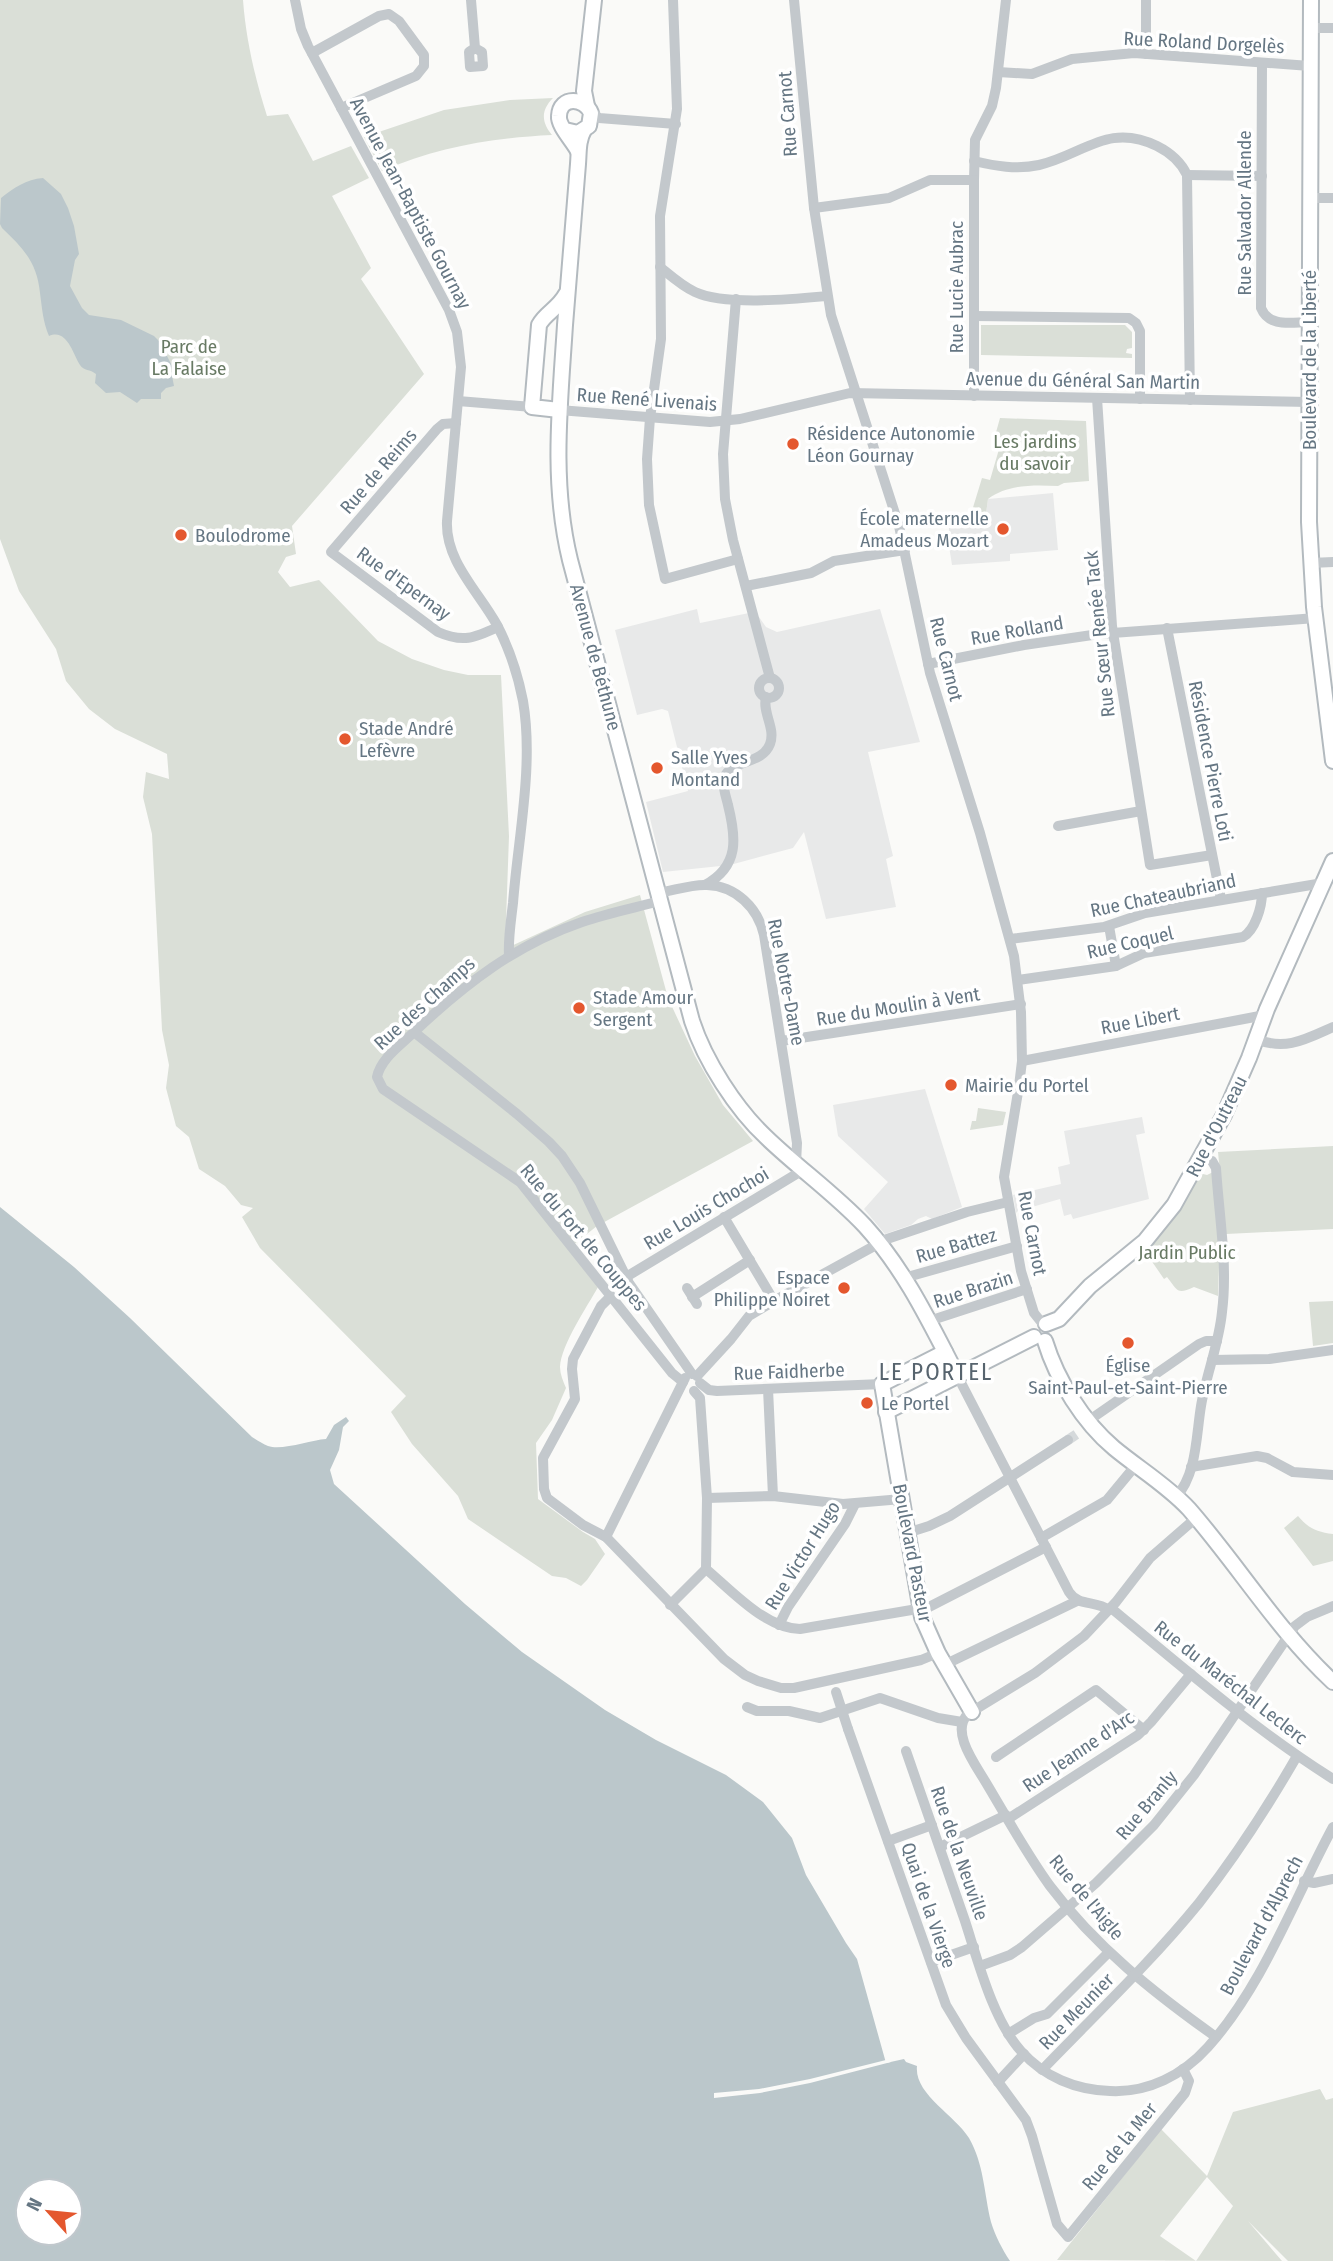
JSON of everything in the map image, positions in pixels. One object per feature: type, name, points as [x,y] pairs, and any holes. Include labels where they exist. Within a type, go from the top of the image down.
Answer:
[{"type":"street","name":"Avenue Jean-Baptiste Gournay","points":[[295,0],[303,34],[312,54],[451,315],[461,356],[447,521],[448,544],[455,560],[498,627],[519,684],[526,719],[527,741],[509,956]]},
{"type":"street","points":[[471,0],[475,47]]},
{"type":"street","name":"Avenue de Béthune","points":[[594,0],[583,96],[590,118],[580,138],[578,151],[566,294],[558,469],[566,544],[659,897],[691,1015],[708,1057],[751,1122],[853,1214],[879,1244],[904,1278],[957,1375]]},
{"type":"street","points":[[673,0],[677,73],[676,124],[661,203],[661,339],[650,418],[648,488],[652,521],[665,579],[738,559]]},
{"type":"street","name":"Rue Carnot","points":[[794,0],[814,208],[827,296],[835,329],[899,526],[928,664],[980,833],[1010,939],[1018,980],[1022,1060],[1004,1169],[1008,1202],[1027,1289],[1034,1312],[1044,1324]]},
{"type":"street","points":[[814,208],[889,198],[930,180],[974,180],[976,137],[992,106],[1006,0]]},
{"type":"street","points":[[1146,0],[1146,54]]},
{"type":"street","name":"Boulevard de la Liberté","points":[[1311,0],[1311,563],[1333,761]]},
{"type":"street","points":[[312,54],[386,14],[392,15],[398,21],[424,55],[425,66],[416,76],[341,108]]},
{"type":"street","points":[[1310,28],[1333,28]]},
{"type":"street","name":"Rue Roland Dorgelès","points":[[998,72],[1027,74],[1078,58],[1128,53],[1310,66]]},
{"type":"street","name":"Rue Salvador Allende","points":[[1262,64],[1261,308],[1266,318],[1273,322],[1309,322]]},
{"type":"street","points":[[578,151],[560,125],[558,116],[565,103],[578,91],[587,73]]},
{"type":"street","points":[[565,103],[578,100],[590,118]]},
{"type":"street","points":[[565,130],[575,133],[590,118],[676,124]]},
{"type":"street","points":[[974,161],[1005,167],[1030,166],[1052,161],[1104,139],[1123,136],[1162,149],[1178,162],[1187,176],[1190,400]]},
{"type":"street","points":[[1187,176],[1262,176]]},
{"type":"street","name":"Rue Lucie Aubrac","points":[[974,180],[974,396]]},
{"type":"street","points":[[1310,198],[1333,198]]},
{"type":"street","points":[[660,267],[696,293],[710,297],[736,299],[827,296]]},
{"type":"street","points":[[532,407],[539,325],[561,304],[566,294]]},
{"type":"street","points":[[705,885],[722,871],[733,848],[735,832],[724,787],[726,775],[730,770],[763,755],[771,743],[772,730],[765,706],[766,697],[774,696],[778,689],[776,682],[770,678],[725,499],[723,454],[736,299]]},
{"type":"street","points":[[547,315],[559,316],[565,323]]},
{"type":"street","points":[[974,316],[1129,318],[1136,323],[1140,331],[1140,399]]},
{"type":"street","name":"Avenue du Général San Martin","points":[[856,393],[1309,402]]},
{"type":"street","name":"Rue René Livenais","points":[[559,410],[726,421],[856,393]]},
{"type":"street","name":"Rue Sœur Renée Tack","points":[[1097,398],[1113,632],[1150,865],[1212,855]]},
{"type":"street","points":[[458,401],[559,410]]},
{"type":"street","name":"Rue de Reims","points":[[331,552],[437,429],[445,423],[456,423]]},
{"type":"street","points":[[746,586],[811,573],[834,561],[905,551]]},
{"type":"street","name":"Rue d'Epernay","points":[[331,552],[438,632],[466,639],[475,638],[498,627]]},
{"type":"street","points":[[1311,563],[1333,562]]},
{"type":"street","name":"Rue Rolland","points":[[928,664],[1024,645],[1113,632],[1315,618]]},
{"type":"street","name":"Résidence Pierre Loti","points":[[1167,628],[1221,900]]},
{"type":"street","name":"Boulevard de la Liberté","points":[[1328,720],[1333,737]]},
{"type":"street","points":[[1058,826],[1141,811]]},
{"type":"street","name":"Rue d'Outreau","points":[[1044,1324],[1062,1317],[1090,1286],[1154,1232],[1168,1215],[1203,1158],[1227,1109],[1333,861]]},
{"type":"street","name":"Rue Chateaubriand","points":[[1010,939],[1109,926],[1145,913],[1323,883]]},
{"type":"street","name":"Rue Notre-Dame","points":[[659,897],[705,885],[721,887],[736,894],[751,906],[758,916],[764,935],[799,1167]]},
{"type":"street","name":"Rue Coquel","points":[[1018,980],[1116,966],[1144,953],[1246,936],[1260,909],[1262,893]]},
{"type":"street","name":"Rue des Champs","points":[[377,1080],[382,1063],[414,1032],[468,983],[509,956],[582,922],[659,897]]},
{"type":"street","points":[[1109,926],[1116,966]]},
{"type":"street","name":"Rue du Moulin à Vent","points":[[781,1041],[1021,1004]]},
{"type":"street","name":"Rue Libert","points":[[1022,1060],[1265,1015]]},
{"type":"street","points":[[1256,1039],[1284,1045],[1333,1027]]},
{"type":"street","points":[[414,1032],[554,1146],[580,1183],[626,1277],[696,1381],[700,1397],[707,1498],[706,1569],[670,1605]]},
{"type":"street","name":"Rue du Fort de Couppes","points":[[377,1080],[383,1089],[520,1182],[671,1373],[683,1383]]},
{"type":"street","points":[[1176,1497],[1187,1483],[1191,1467],[1224,1298],[1215,1165],[1203,1158]]},
{"type":"street","name":"Rue Louis Chochoi","points":[[626,1277],[799,1167]]},
{"type":"street","points":[[696,1381],[749,1316],[774,1301],[879,1244],[967,1212],[1008,1202]]},
{"type":"street","points":[[724,1217],[774,1301]]},
{"type":"street","name":"Rue Battez","points":[[904,1278],[1017,1246]]},
{"type":"street","points":[[692,1296],[750,1260]]},
{"type":"street","name":"Rue Brazin","points":[[929,1321],[1027,1289]]},
{"type":"street","points":[[611,1296],[600,1308],[574,1356],[571,1366],[575,1399],[543,1458],[544,1489],[547,1497],[583,1525],[606,1537],[724,1659],[753,1679],[774,1686],[794,1688],[832,1681],[921,1660],[941,1659],[1077,1601],[1110,1609]]},
{"type":"street","points":[[886,1412],[957,1375],[1051,1333],[1044,1324]]},
{"type":"street","points":[[1040,1339],[1087,1425],[1176,1497],[1289,1634],[1333,1682]]},
{"type":"street","points":[[1087,1425],[1133,1388],[1199,1344],[1217,1341]]},
{"type":"street","points":[[1212,1360],[1263,1359],[1333,1350]]},
{"type":"street","points":[[882,1384],[945,1352]]},
{"type":"street","points":[[957,1375],[1069,1592],[1077,1601]]},
{"type":"street","points":[[606,1537],[676,1392],[685,1377],[696,1381]]},
{"type":"street","name":"Rue Faidherbe","points":[[696,1381],[713,1391],[882,1384]]},
{"type":"street","name":"Boulevard Pasteur","points":[[882,1384],[923,1622],[967,1717]]},
{"type":"street","points":[[768,1389],[773,1496]]},
{"type":"street","points":[[907,1533],[944,1520],[1068,1440]]},
{"type":"street","points":[[1191,1467],[1257,1456],[1293,1472],[1333,1475]]},
{"type":"street","points":[[706,1569],[764,1617],[790,1628],[805,1629],[920,1610],[950,1598],[1044,1542],[1107,1500],[1136,1465]]},
{"type":"street","points":[[707,1498],[773,1496],[855,1504],[902,1499]]},
{"type":"street","name":"Rue Victor Hugo","points":[[779,1625],[788,1607],[841,1531],[855,1504]]},
{"type":"street","points":[[747,1707],[757,1711],[789,1711],[820,1718],[882,1698],[938,1718],[967,1717],[1035,1673],[1084,1636],[1110,1609],[1150,1558],[1196,1518]]},
{"type":"street","name":"Rue Branly","points":[[980,1966],[1016,1951],[1119,1861],[1154,1825],[1194,1775],[1289,1634],[1302,1620],[1333,1606]]},
{"type":"street","name":"Rue du Maréchal Leclerc","points":[[1110,1609],[1237,1713],[1333,1780]]},
{"type":"street","name":"Rue Jeanne d'Arc","points":[[940,1847],[1007,1817],[1144,1730],[1191,1674]]},
{"type":"street","name":"Quai de la Vierge","points":[[832,1681],[943,1997],[955,2021],[1028,2125],[1057,2224],[1064,2233]]},
{"type":"street","points":[[996,1756],[1096,1690],[1144,1730]]},
{"type":"street","name":"Rue de l'Aigle","points":[[967,1717],[961,1731],[970,1754],[1045,1878],[1109,1952],[1170,2004],[1216,2037]]},
{"type":"street","name":"Rue de la Neuville","points":[[906,1751],[999,2018],[1024,2054],[1042,2070]]},
{"type":"street","name":"Rue Meunier","points":[[1042,2070],[1187,1917],[1236,1854],[1268,1807],[1297,1756]]},
{"type":"street","points":[[888,1841],[932,1825]]},
{"type":"street","name":"Boulevard d'Alprech","points":[[1042,2070],[1075,2086],[1118,2092],[1152,2086],[1195,2060],[1216,2037],[1256,1979],[1333,1827]]},
{"type":"street","points":[[1304,1881],[1314,1883],[1333,1879]]},
{"type":"street","points":[[931,1962],[974,1947]]},
{"type":"street","points":[[1008,2034],[1034,2018],[1047,2014],[1109,1952]]},
{"type":"street","points":[[998,2082],[1024,2054]]},
{"type":"street","name":"Rue de la Mer","points":[[1064,2233],[1068,2237],[1185,2093],[1189,2081],[1183,2069]]},
{"type":"shaded area","points":[[43,178],[61,194],[74,226],[79,254],[75,260],[70,286],[89,315],[121,320],[154,336],[160,342],[172,366],[174,386],[161,393],[161,399],[141,399],[137,403],[120,392],[106,393],[95,383],[96,374],[80,365],[65,339],[55,334],[49,336],[36,273],[22,249],[0,224],[1,198],[26,182]]},
{"type":"shaded area","name":"École maternelle Amadeus Mozart","points":[[1053,493],[1058,550],[1010,554],[1010,561],[952,565],[949,524],[985,521],[988,499]]},
{"type":"shaded area","points":[[697,609],[700,623],[749,613],[759,617],[766,627],[777,632],[880,609],[920,742],[868,752],[893,856],[886,859],[896,907],[826,919],[804,832],[793,848],[730,865],[663,872],[646,802],[688,791],[668,711],[662,709],[637,715],[615,630]]},
{"type":"shaded area","points":[[925,1089],[962,1207],[932,1219],[926,1216],[911,1225],[885,1234],[864,1209],[888,1182],[838,1136],[833,1105]]},
{"type":"shaded area","points":[[1142,1117],[1145,1133],[1136,1135],[1149,1199],[1073,1219],[1071,1214],[1064,1216],[1060,1199],[1016,1213],[1013,1195],[1061,1184],[1058,1167],[1070,1164],[1064,1131]]},
{"type":"shaded area","points":[[0,1207],[74,1267],[258,1441],[268,1446],[281,1447],[326,1439],[334,1425],[346,1417],[349,1421],[343,1427],[339,1450],[330,1470],[334,1484],[465,1604],[522,1652],[605,1710],[656,1740],[726,1775],[763,1802],[792,1838],[806,1875],[857,1959],[886,2063],[904,2059],[917,2066],[918,2076],[928,2095],[969,2138],[981,2168],[993,2227],[1010,2261],[0,2261]]},
{"type":"green space","name":"Parc de La Falaise","points":[[0,0],[243,0],[252,59],[267,116],[288,114],[313,161],[351,146],[369,178],[332,196],[371,268],[361,279],[424,374],[292,526],[296,554],[286,557],[278,572],[290,587],[319,580],[378,641],[412,659],[468,675],[501,675],[509,836],[505,949],[585,912],[640,895],[668,998],[695,1056],[723,1105],[753,1141],[597,1226],[568,1249],[598,1287],[575,1326],[561,1358],[561,1375],[566,1388],[552,1420],[536,1443],[538,1499],[595,1539],[605,1554],[581,1586],[566,1578],[552,1576],[468,1519],[458,1496],[412,1444],[391,1412],[406,1396],[260,1248],[242,1217],[253,1208],[241,1205],[225,1186],[199,1169],[189,1137],[176,1126],[166,1088],[169,1065],[162,1030],[152,834],[143,797],[146,772],[169,779],[167,754],[115,729],[89,709],[66,681],[56,649],[19,591],[0,539]]},
{"type":"green space","points":[[553,98],[546,107],[544,116],[552,135],[465,145],[382,171],[364,137],[444,110],[510,100]]},
{"type":"green space","points":[[981,325],[1125,325],[1132,332],[1132,348],[1127,349],[1126,353],[1132,354],[1132,358],[981,355]]},
{"type":"green space","name":"Les jardins du savoir","points":[[1000,418],[1086,421],[1089,481],[1004,490],[988,499],[985,521],[971,522],[982,478],[990,480],[1002,439],[995,436]]},
{"type":"green space","points":[[978,1108],[1006,1112],[1003,1125],[970,1130],[972,1121],[976,1121]]},
{"type":"green space","points":[[1333,1146],[1333,1229],[1226,1234],[1218,1152]]},
{"type":"green space","name":"Jardin Public","points":[[1202,1170],[1203,1174],[1207,1175],[1213,1172],[1220,1240],[1218,1296],[1194,1287],[1178,1290],[1167,1277],[1164,1279],[1144,1250],[1171,1221]]},
{"type":"green space","points":[[1333,1301],[1333,1343],[1313,1346],[1309,1302]]},
{"type":"green space","points":[[1298,1516],[1314,1529],[1333,1534],[1333,1561],[1313,1566],[1284,1528]]},
{"type":"green space","points":[[1320,2089],[1326,2100],[1333,2098],[1333,2261],[1288,2261],[1248,2221],[1282,2261],[1196,2261],[1233,2206],[1207,2177],[1160,2236],[1195,2261],[1057,2260],[1161,2129],[1207,2176],[1233,2112]]},
{"type":"pier","points":[[890,2059],[891,2062],[810,2083],[760,2093],[714,2098],[714,2093],[759,2089]]},
{"type":"tunnel","points":[[1068,1440],[1080,1432]]},
{"type":"place","name":"Résidence Autonomie Léon Gournay","points":[[793,444]]},
{"type":"place","name":"École maternelle Amadeus Mozart","points":[[1003,529]]},
{"type":"place","name":"Boulodrome","points":[[181,535]]},
{"type":"place","name":"Stade André Lefèvre","points":[[345,739]]},
{"type":"place","name":"Salle Yves Montand","points":[[657,768]]},
{"type":"place","name":"Stade Amour Sergent","points":[[579,1008]]},
{"type":"place","name":"Mairie du Portel","points":[[951,1085]]},
{"type":"place","name":"Espace Philippe Noiret","points":[[844,1288]]},
{"type":"place","name":"Église Saint-Paul-et-Saint-Pierre","points":[[1128,1343]]},
{"type":"place","name":"Le Portel","points":[[867,1403]]},
{"type":"district","name":"LE PORTEL","points":[[936,1372]]}]
